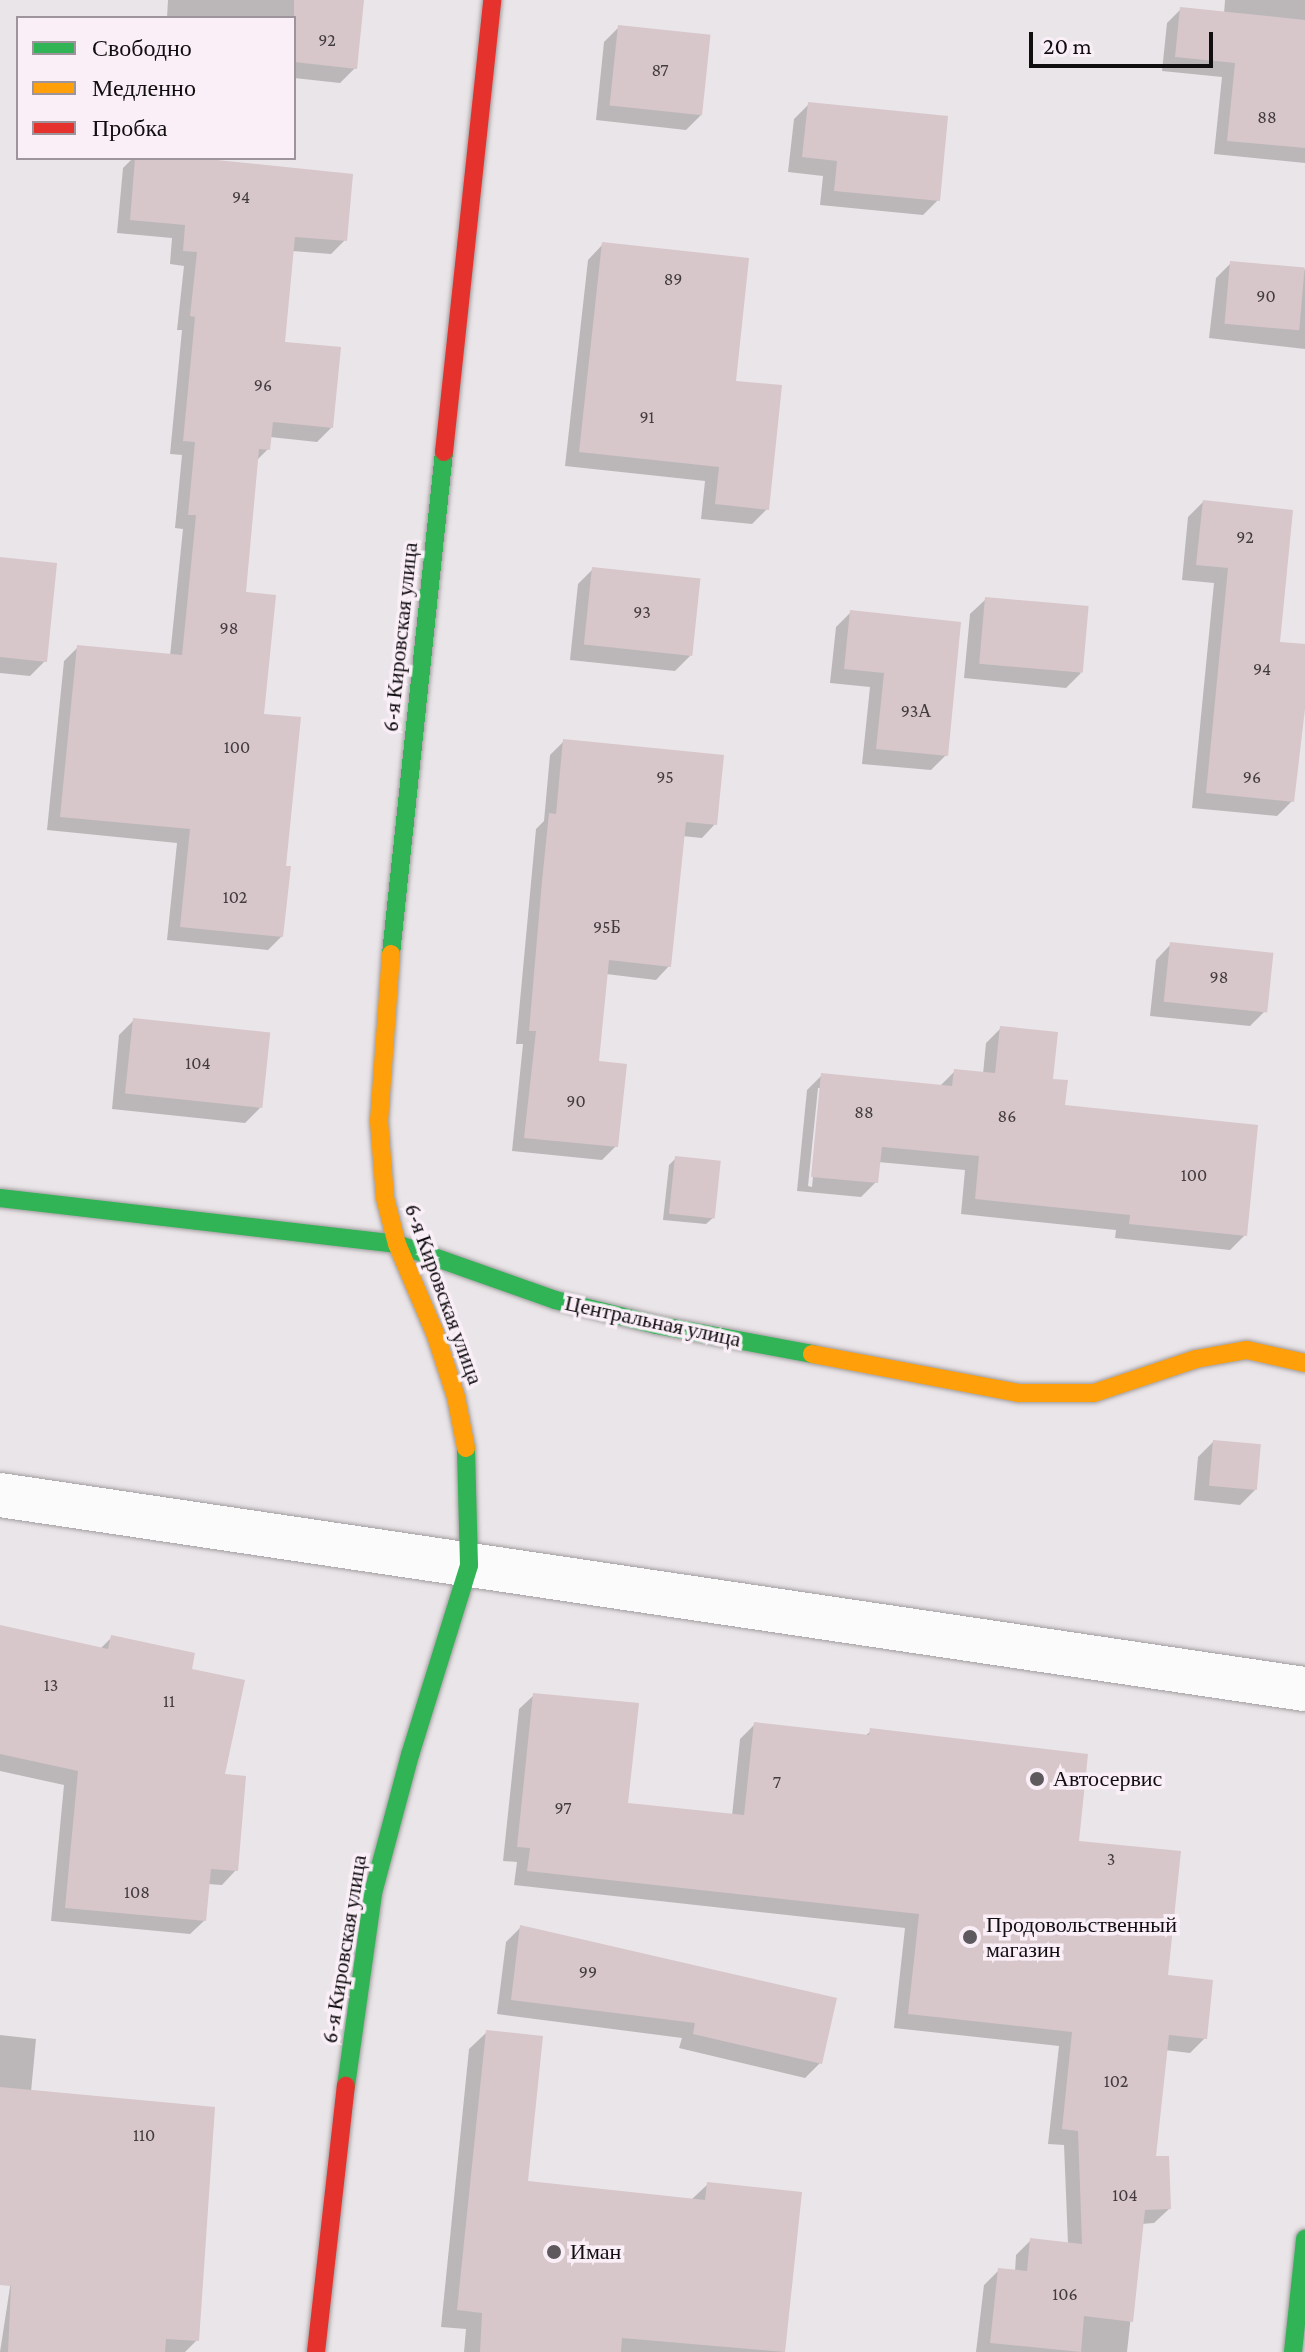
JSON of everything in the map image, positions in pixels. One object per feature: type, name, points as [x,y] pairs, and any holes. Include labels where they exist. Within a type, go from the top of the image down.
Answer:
[{"type":"street","name":"6-я Кировская улица","points":[[316,2352],[347,2079],[373,1893],[410,1755],[469,1565],[466,1443],[456,1397],[435,1333],[397,1244],[385,1198],[379,1121],[384,1018],[492,0]]},
{"type":"street","name":"Центральная улица","points":[[0,1198],[397,1244],[555,1300],[657,1325],[1019,1393],[1094,1393],[1196,1359],[1247,1350],[1305,1363]]},
{"type":"street","points":[[0,1495],[1305,1689]]},
{"type":"street","points":[[1293,2352],[1305,2239]]},
{"type":"building","points":[[294,0],[364,0],[357,69],[296,62]]},
{"type":"building","points":[[1180,7],[1305,20],[1305,148],[1227,141],[1235,63],[1175,57]]},
{"type":"building","points":[[618,25],[710,35],[702,115],[610,106]]},
{"type":"building","points":[[808,102],[948,116],[940,201],[834,191],[837,161],[802,157]]},
{"type":"building","points":[[135,160],[216,160],[353,174],[347,241],[295,237],[285,342],[341,347],[333,428],[273,422],[270,450],[259,449],[246,592],[276,595],[264,714],[301,717],[286,866],[291,866],[283,937],[180,927],[190,829],[60,817],[77,645],[182,655],[196,515],[188,515],[195,442],[183,441],[195,317],[190,316],[197,252],[183,251],[185,225],[130,220]]},
{"type":"building","points":[[602,242],[749,258],[736,381],[782,385],[769,510],[715,504],[719,467],[579,452]]},
{"type":"building","points":[[1230,261],[1305,268],[1299,330],[1225,324]]},
{"type":"building","points":[[1203,500],[1293,510],[1280,642],[1305,644],[1305,709],[1294,802],[1206,793],[1228,568],[1196,565]]},
{"type":"building","points":[[0,557],[57,563],[47,662],[0,657]]},
{"type":"building","points":[[592,567],[700,578],[692,656],[584,645]]},
{"type":"building","points":[[985,597],[1089,606],[1083,673],[979,664]]},
{"type":"building","points":[[850,610],[961,622],[948,756],[876,749],[884,673],[844,669]]},
{"type":"building","points":[[563,739],[724,755],[717,825],[686,822],[671,967],[609,960],[599,1061],[627,1064],[618,1147],[524,1138],[536,1031],[529,1031],[542,881],[549,813],[556,814]]},
{"type":"building","points":[[1170,942],[1273,953],[1267,1013],[1164,1002]]},
{"type":"building","points":[[133,1018],[270,1032],[262,1108],[125,1094]]},
{"type":"building","points":[[1000,1026],[1058,1032],[1053,1079],[1068,1080],[1065,1105],[1258,1125],[1247,1236],[1129,1224],[1130,1215],[975,1199],[979,1156],[882,1147],[878,1183],[811,1177],[821,1073],[952,1086],[954,1069],[995,1073]]},
{"type":"building","points":[[675,1156],[721,1161],[715,1218],[669,1214]]},
{"type":"building","points":[[1213,1440],[1261,1444],[1257,1490],[1209,1486]]},
{"type":"building","points":[[0,1625],[108,1649],[111,1635],[195,1653],[192,1669],[245,1680],[225,1774],[246,1776],[238,1871],[211,1869],[206,1921],[65,1908],[78,1771],[0,1754]]},
{"type":"building","points":[[533,1693],[639,1703],[628,1803],[744,1815],[754,1722],[869,1735],[870,1728],[1088,1754],[1079,1841],[1181,1851],[1168,1975],[1213,1980],[1207,2039],[1169,2035],[1156,2156],[1169,2156],[1171,2209],[1145,2210],[1133,2322],[1084,2316],[1081,2352],[990,2343],[998,2268],[1027,2271],[1030,2238],[1082,2244],[1078,2131],[1062,2129],[1072,2032],[908,2014],[919,1914],[527,1871],[530,1848],[517,1847]]},
{"type":"building","points":[[520,1925],[837,1998],[822,2064],[693,2034],[695,2023],[511,2000]]},
{"type":"building","points":[[486,2030],[543,2036],[528,2181],[705,2200],[707,2182],[802,2192],[785,2352],[622,2338],[621,2352],[480,2352],[482,2313],[457,2310]]},
{"type":"building","points":[[0,2087],[215,2107],[199,2341],[166,2339],[165,2352],[8,2352],[11,2286],[0,2285]]},
{"type":"traffic: fast","points":[[391,954],[444,452]]},
{"type":"traffic: fast","points":[[0,1198],[397,1244],[555,1300],[657,1325],[812,1354]]},
{"type":"traffic: fast","points":[[346,2086],[373,1893],[410,1755],[469,1565],[466,1448]]},
{"type":"traffic: fast","points":[[1293,2352],[1305,2239]]},
{"type":"traffic: slow","points":[[391,954],[379,1121],[385,1198],[397,1244],[435,1333],[456,1397],[466,1448]]},
{"type":"traffic: slow","points":[[812,1354],[1019,1393],[1094,1393],[1196,1359],[1247,1350],[1305,1363]]},
{"type":"traffic: jam","points":[[444,452],[492,0]]},
{"type":"traffic: jam","points":[[316,2352],[346,2086]]},
{"type":"place","name":"Автосервис","points":[[1037,1779]]},
{"type":"place","name":"Продовольственный магазин","points":[[970,1937]]},
{"type":"place","name":"Иман","points":[[554,2252]]}]
